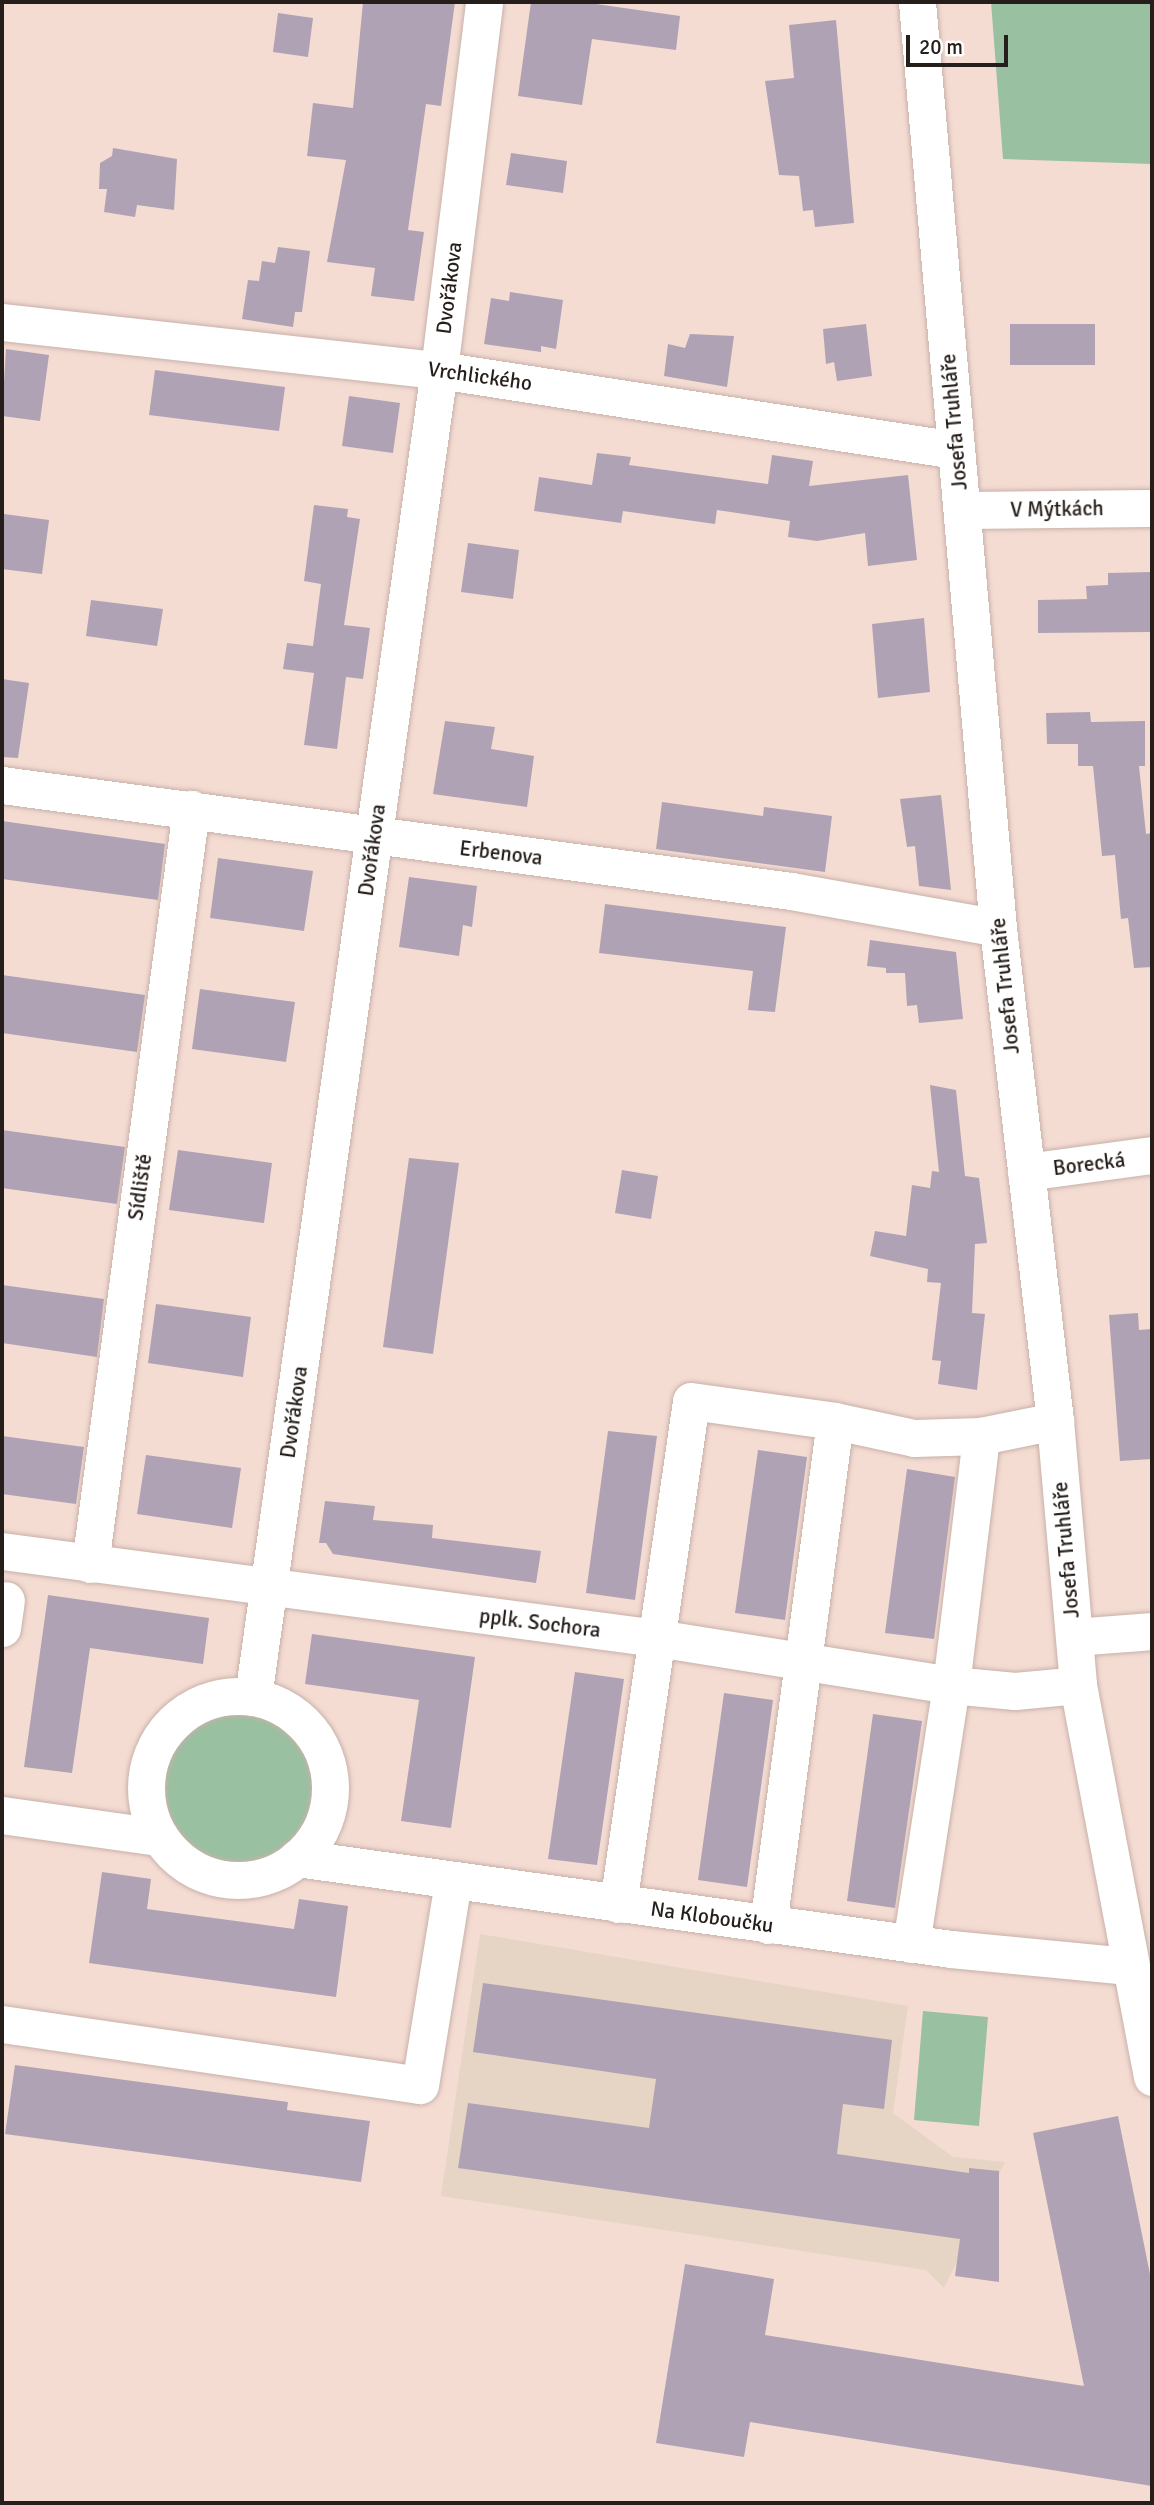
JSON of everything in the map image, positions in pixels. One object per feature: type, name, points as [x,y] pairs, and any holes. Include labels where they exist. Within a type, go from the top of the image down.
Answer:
[{"type":"street","name":"Dvořákova","points":[[253,1697],[439,370],[484,2]]},
{"type":"street","name":"Josefa Truhláře","points":[[917,2],[998,928],[1055,1421],[1078,1685],[1152,2077]]},
{"type":"street","name":"Vrchlického","points":[[2,322],[439,370],[955,450]]},
{"type":"street","name":"V Mýtkách","points":[[962,510],[1152,508]]},
{"type":"street","name":"Erbenova","points":[[2,785],[790,891],[998,928]]},
{"type":"street","name":"Sídliště","points":[[90,1564],[191,809]]},
{"type":"street","name":"Borecká","points":[[1026,1172],[1152,1155]]},
{"type":"street","points":[[618,1904],[691,1401],[835,1421],[914,1438],[981,1436],[1055,1421]]},
{"type":"street","points":[[768,1925],[835,1421]]},
{"type":"street","points":[[911,1944],[951,1685],[981,1436]]},
{"type":"street","name":"pplk. Sochora","points":[[2,1551],[657,1638],[803,1664],[951,1685],[1014,1691],[1078,1685]]},
{"type":"street","points":[[1074,1637],[1152,1631]]},
{"type":"street","points":[[253,1697],[288,1711],[302,1723],[323,1754],[328,1773],[327,1810],[310,1845],[297,1858],[253,1879],[223,1878],[186,1864],[159,1837],[146,1801],[146,1782],[161,1737],[197,1706],[214,1699],[253,1697]]},
{"type":"street","points":[[2,1815],[159,1837]]},
{"type":"street","name":"Na Kloboučku","points":[[297,1858],[911,1944],[1129,1966]]},
{"type":"street","points":[[2,2024],[420,2085],[453,1881]]},
{"type":"shaded area","points":[[480,1934],[908,2006],[893,2113],[953,2157],[1005,2162],[944,2288],[926,2270],[441,2196]]},
{"type":"green space","points":[[991,2],[1152,2],[1152,164],[1003,159]]},
{"type":"green space","points":[[238,1712],[267,1718],[292,1734],[308,1759],[314,1788],[308,1817],[292,1842],[267,1858],[238,1864],[209,1858],[184,1842],[168,1817],[162,1788],[168,1759],[184,1734],[209,1718]]},
{"type":"green space","points":[[923,2011],[988,2017],[979,2126],[914,2120]]},
{"type":"building","points":[[363,2],[455,2],[441,106],[426,104],[408,230],[424,232],[414,301],[371,296],[375,268],[327,262],[346,160],[307,156],[313,103],[353,108]]},
{"type":"building","points":[[531,2],[582,2],[680,16],[676,50],[592,39],[582,105],[518,96]]},
{"type":"building","points":[[278,13],[313,18],[308,57],[273,52]]},
{"type":"building","points":[[836,20],[854,223],[815,227],[813,210],[803,211],[799,176],[779,175],[765,81],[794,78],[789,25]]},
{"type":"building","points":[[113,148],[177,159],[174,210],[137,205],[135,217],[104,212],[107,189],[99,189],[100,163],[112,156]]},
{"type":"building","points":[[511,153],[567,161],[563,193],[506,185]]},
{"type":"building","points":[[278,247],[310,251],[302,312],[295,312],[293,327],[242,319],[248,280],[259,281],[262,261],[275,263]]},
{"type":"building","points":[[510,292],[563,300],[556,349],[541,346],[541,352],[484,344],[491,298],[509,301]]},
{"type":"building","points":[[866,324],[872,376],[837,381],[834,362],[826,364],[823,329]]},
{"type":"building","points":[[1010,324],[1095,324],[1095,365],[1010,365]]},
{"type":"building","points":[[690,334],[734,336],[727,387],[664,376],[668,344],[685,348]]},
{"type":"building","points":[[6,349],[49,355],[40,421],[2,416]]},
{"type":"building","points":[[155,370],[285,387],[279,431],[149,415]]},
{"type":"building","points":[[349,396],[400,403],[393,453],[342,446]]},
{"type":"building","points":[[597,453],[631,457],[629,465],[768,484],[772,455],[813,461],[809,486],[908,475],[917,560],[868,566],[865,533],[817,541],[788,537],[790,521],[717,510],[715,524],[623,511],[621,523],[534,511],[539,477],[592,485]]},
{"type":"building","points":[[314,505],[348,509],[347,517],[360,519],[344,625],[370,628],[363,679],[346,677],[337,749],[304,745],[314,673],[283,669],[287,643],[313,646],[321,584],[304,581]]},
{"type":"building","points":[[4,514],[49,520],[42,574],[2,569]]},
{"type":"building","points":[[468,543],[519,550],[513,599],[461,592]]},
{"type":"building","points":[[1152,572],[1152,632],[1038,633],[1038,600],[1087,599],[1086,586],[1108,585],[1108,573]]},
{"type":"building","points":[[91,600],[163,609],[157,646],[86,636]]},
{"type":"building","points":[[924,618],[930,692],[878,698],[872,624]]},
{"type":"building","points":[[2,679],[29,683],[18,758],[2,757]]},
{"type":"building","points":[[1090,712],[1091,722],[1145,721],[1145,766],[1139,766],[1146,834],[1152,833],[1152,967],[1134,968],[1128,918],[1121,919],[1115,855],[1102,856],[1093,766],[1078,766],[1078,744],[1047,744],[1046,713]]},
{"type":"building","points":[[445,721],[495,727],[491,749],[534,756],[527,807],[433,794]]},
{"type":"building","points":[[941,795],[951,890],[919,886],[915,846],[907,847],[900,799]]},
{"type":"building","points":[[662,802],[763,816],[764,807],[832,816],[825,872],[656,849]]},
{"type":"building","points":[[2,821],[165,844],[158,900],[2,879]]},
{"type":"building","points":[[218,858],[313,871],[304,931],[210,918]]},
{"type":"building","points":[[409,877],[477,886],[472,927],[463,925],[459,956],[399,947]]},
{"type":"building","points":[[605,904],[786,927],[775,1012],[748,1010],[753,971],[599,953]]},
{"type":"building","points":[[870,940],[956,952],[963,1019],[919,1023],[917,1005],[907,1006],[905,973],[886,973],[886,968],[867,966]]},
{"type":"building","points":[[2,975],[145,995],[137,1052],[2,1033]]},
{"type":"building","points":[[200,989],[295,1002],[286,1062],[192,1049]]},
{"type":"building","points":[[930,1085],[956,1090],[965,1176],[979,1178],[987,1243],[975,1244],[972,1313],[985,1314],[977,1390],[938,1384],[941,1361],[932,1360],[941,1283],[927,1282],[928,1269],[870,1256],[875,1231],[906,1236],[912,1185],[930,1188],[932,1171],[939,1172]]},
{"type":"building","points":[[2,1130],[125,1147],[117,1204],[2,1188]]},
{"type":"building","points":[[178,1150],[272,1163],[264,1223],[169,1210]]},
{"type":"building","points":[[409,1158],[459,1163],[433,1354],[383,1347]]},
{"type":"building","points":[[622,1170],[658,1176],[651,1219],[615,1213]]},
{"type":"building","points":[[2,1285],[104,1299],[97,1357],[2,1343]]},
{"type":"building","points":[[156,1304],[251,1317],[243,1377],[148,1363]]},
{"type":"building","points":[[1138,1313],[1139,1330],[1152,1329],[1152,1459],[1120,1461],[1109,1315]]},
{"type":"building","points":[[608,1431],[657,1436],[635,1600],[586,1593]]},
{"type":"building","points":[[2,1436],[84,1447],[76,1504],[2,1494]]},
{"type":"building","points":[[758,1450],[807,1457],[785,1620],[735,1613]]},
{"type":"building","points":[[146,1455],[241,1468],[232,1528],[137,1514]]},
{"type":"building","points":[[907,1469],[955,1477],[934,1639],[885,1633]]},
{"type":"building","points":[[325,1501],[375,1506],[373,1520],[433,1525],[432,1538],[541,1551],[536,1583],[333,1554],[326,1543],[319,1543]]},
{"type":"building","points":[[48,1595],[209,1618],[203,1664],[90,1648],[72,1773],[24,1767]]},
{"type":"building","points":[[312,1634],[475,1657],[451,1828],[401,1821],[419,1700],[305,1684]]},
{"type":"building","points":[[575,1672],[624,1679],[597,1865],[548,1859]]},
{"type":"building","points":[[724,1693],[773,1700],[747,1887],[698,1880]]},
{"type":"building","points":[[873,1714],[922,1721],[895,1908],[847,1901]]},
{"type":"building","points":[[102,1872],[151,1879],[147,1909],[294,1929],[299,1899],[348,1906],[336,1997],[89,1963]]},
{"type":"building","points":[[483,1983],[892,2040],[884,2109],[843,2104],[837,2154],[969,2173],[969,2168],[999,2171],[999,2282],[955,2276],[960,2239],[458,2168],[468,2103],[649,2128],[656,2079],[473,2052]]},
{"type":"building","points":[[15,2065],[288,2102],[287,2110],[370,2121],[361,2182],[5,2134]]},
{"type":"building","points":[[1118,2116],[1152,2284],[1152,2486],[750,2422],[744,2457],[656,2443],[685,2264],[774,2279],[765,2335],[1084,2386],[1033,2133]]}]
